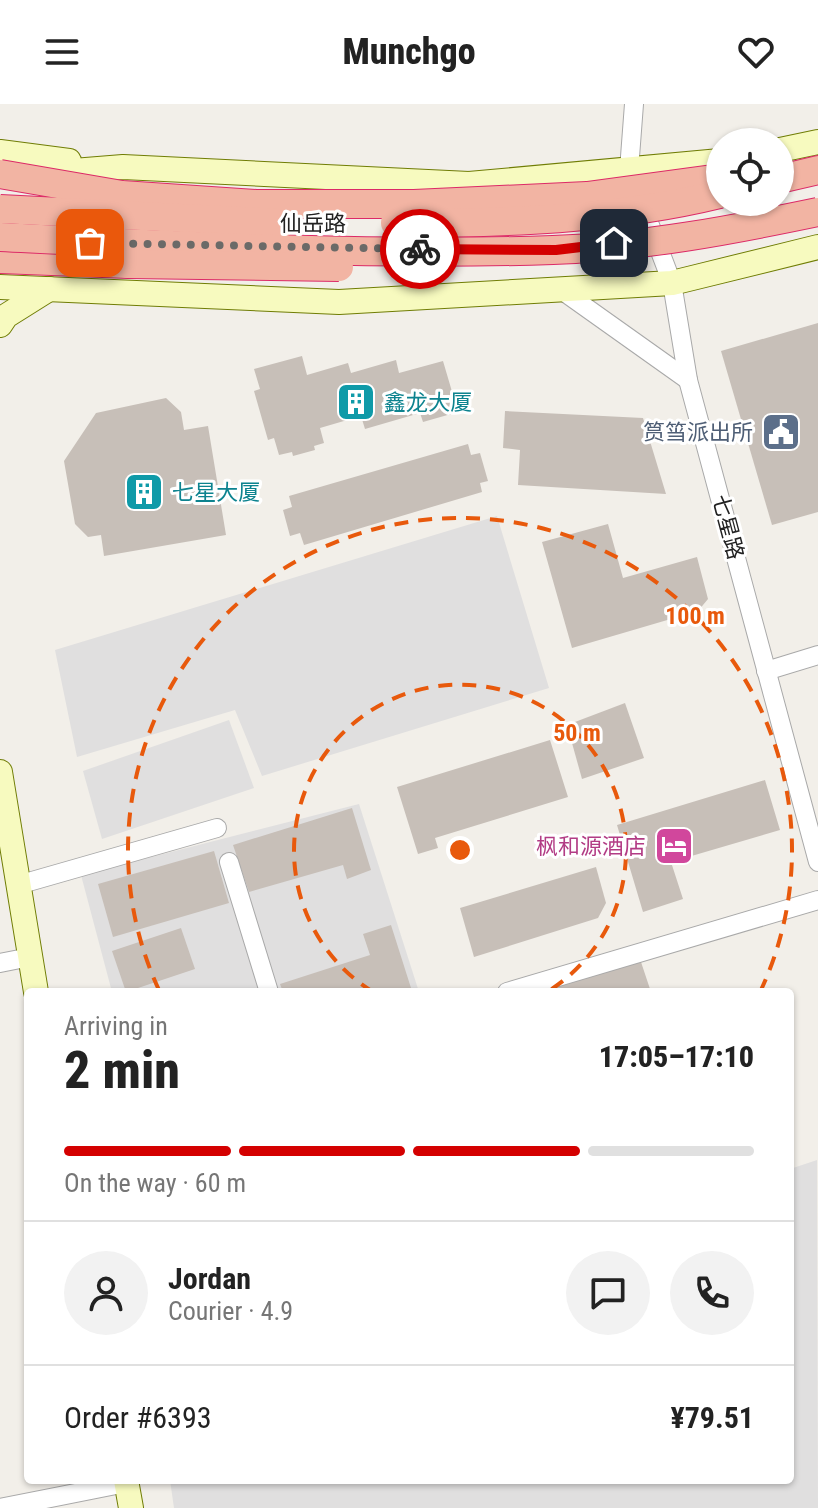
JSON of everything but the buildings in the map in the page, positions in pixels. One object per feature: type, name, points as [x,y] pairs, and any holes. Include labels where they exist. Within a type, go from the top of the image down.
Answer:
[{"type":"highway","points":[[794,170],[818,169]]},
{"type":"highway","points":[[794,175],[818,169]]},
{"type":"highway","points":[[0,175],[122,195],[256,204],[414,204],[587,196],[706,180]]},
{"type":"highway","name":"仙岳路","points":[[0,209],[233,223],[505,223],[661,209],[706,198]]},
{"type":"highway","name":"仙岳路","points":[[0,237],[121,243],[556,250],[730,230],[818,212]]},
{"type":"highway","points":[[0,243],[121,243]]},
{"type":"highway","points":[[0,259],[293,268],[498,265],[556,250]]},
{"type":"main road","points":[[794,147],[818,142]]},
{"type":"main road","points":[[0,152],[123,167],[469,184],[706,162]]},
{"type":"main road","points":[[0,175],[123,167]]},
{"type":"main road","points":[[0,287],[339,302],[672,283],[818,247]]},
{"type":"main road","points":[[0,325],[6,316],[49,289]]},
{"type":"main road","points":[[0,772],[35,988]]},
{"type":"main road","points":[[126,1484],[131,1508]]},
{"type":"street","points":[[629,170],[634,104]]},
{"type":"street","name":"七星路","points":[[629,170],[672,283],[688,380],[818,862]]},
{"type":"street","points":[[560,289],[688,380]]},
{"type":"street","points":[[766,671],[818,655]]},
{"type":"street","points":[[18,885],[217,828]]},
{"type":"street","points":[[229,862],[268,988]]},
{"type":"street","points":[[521,988],[818,900]]},
{"type":"street","points":[[0,963],[30,957]]},
{"type":"street","points":[[0,1508],[117,1484]]},
{"type":"street","points":[[88,1508],[100,1488]]},
{"type":"shaded area","points":[[497,516],[549,688],[262,776],[235,710],[77,757],[55,650]]},
{"type":"shaded area","points":[[229,720],[254,788],[102,839],[83,771]]},
{"type":"shaded area","points":[[359,804],[418,988],[111,988],[81,875]]},
{"type":"shaded area","points":[[817,1160],[818,1508],[174,1508],[171,1484],[794,1484],[794,1168]]},
{"type":"way so far","points":[[90,243],[420,249]]},
{"type":"place","name":"鑫龙大厦","points":[[356,402]]},
{"type":"place","name":"筼筜派出所","points":[[781,432]]},
{"type":"place","name":"七星大厦","points":[[144,492]]},
{"type":"place","name":"枫和源酒店","points":[[674,846]]},
{"type":"route","points":[[420,249],[556,250],[614,243]]}]
